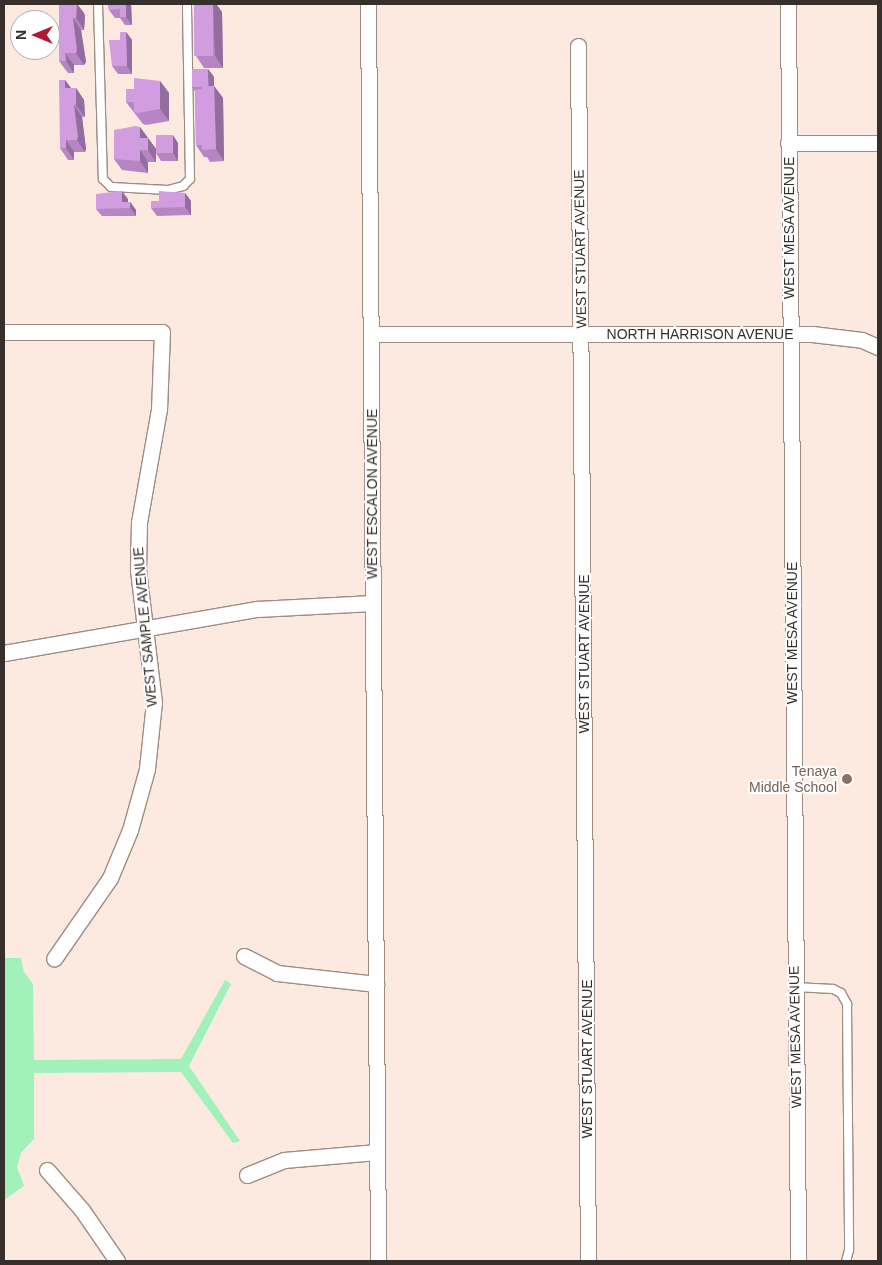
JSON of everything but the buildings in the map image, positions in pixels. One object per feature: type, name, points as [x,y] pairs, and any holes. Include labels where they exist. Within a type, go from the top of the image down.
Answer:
[{"type":"street","name":"WEST ESCALON AVENUE","points":[[368,4],[378,1261]]},
{"type":"street","name":"WEST MESA AVENUE","points":[[788,4],[798,1261]]},
{"type":"street","name":"WEST STUART AVENUE","points":[[578,46],[588,1261]]},
{"type":"street","points":[[788,143],[878,143]]},
{"type":"street","name":"WEST SAMPLE AVENUE","points":[[4,332],[162,332],[158,409],[139,522],[138,570],[154,702],[147,769],[130,830],[110,878],[54,959]]},
{"type":"street","name":"NORTH HARRISON AVENUE","points":[[371,334],[790,334],[842,336],[878,347]]},
{"type":"street","points":[[4,653],[146,630],[256,609],[373,602]]},
{"type":"street","points":[[244,956],[256,965],[278,973],[376,984]]},
{"type":"street","points":[[247,1175],[284,1160],[377,1152]]},
{"type":"street","points":[[47,1170],[82,1210],[117,1261]]},
{"type":"lane","points":[[98,4],[103,179],[111,187],[168,190],[183,186],[190,179],[187,4]]},
{"type":"lane","points":[[795,987],[833,989],[841,993],[847,1004],[850,1250],[846,1261]]},
{"type":"green space","points":[[4,958],[21,958],[24,972],[33,984],[34,1060],[181,1059],[225,980],[231,984],[189,1066],[240,1141],[233,1143],[181,1072],[34,1073],[34,1139],[21,1153],[17,1167],[24,1186],[4,1200]]},
{"type":"place","name":"Tenaya Middle School","points":[[847,779]]}]
